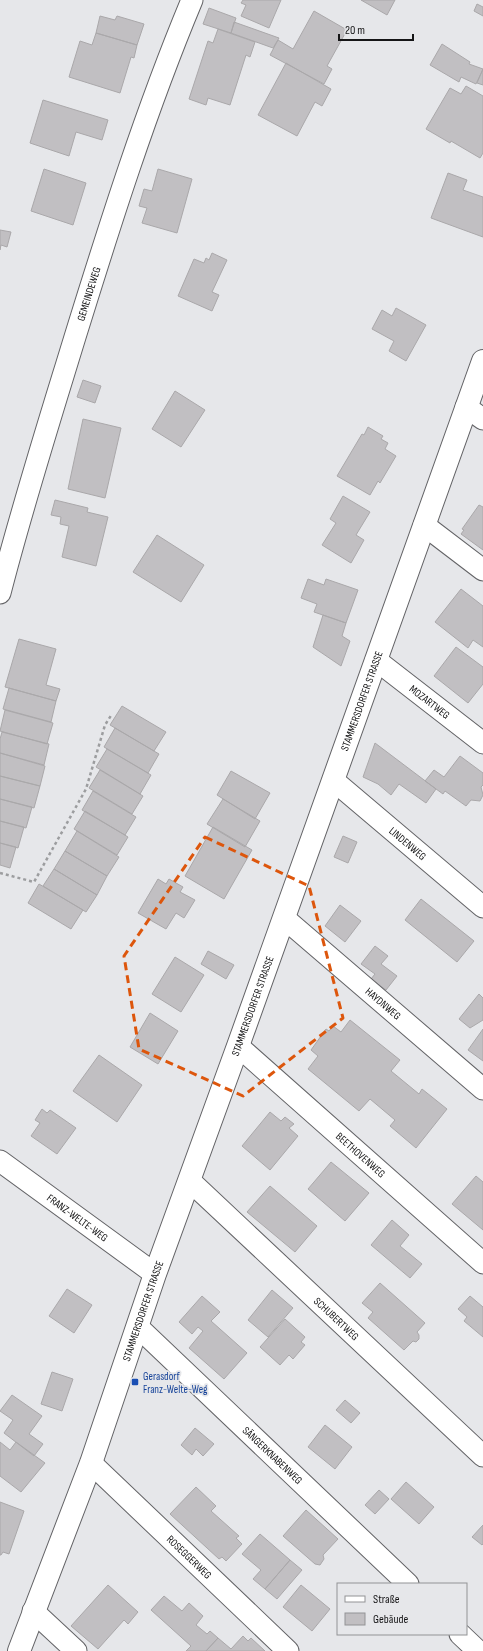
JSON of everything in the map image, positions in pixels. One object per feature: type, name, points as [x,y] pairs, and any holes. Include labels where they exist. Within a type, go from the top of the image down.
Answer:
[{"type":"main road","name":"STAMMERSDORFER STRASSE","points":[[19,1651],[33,1611],[91,1463],[155,1274],[190,1181],[424,525],[475,413],[483,361]]},
{"type":"street","name":"GEMEINDEWEG","points":[[0,593],[21,513],[113,214],[166,63],[192,0]]},
{"type":"street","points":[[424,525],[483,570]]},
{"type":"street","name":"MOZARTWEG","points":[[376,660],[483,743]]},
{"type":"street","name":"LINDENWEG","points":[[333,780],[483,907]]},
{"type":"street","name":"HAYDNWEG","points":[[284,918],[483,1089]]},
{"type":"street","name":"BEETHOVENWEG","points":[[238,1046],[483,1263]]},
{"type":"street","name":"FRANZ-WELTE-WEG","points":[[0,1161],[155,1274]]},
{"type":"street","name":"SCHUBERTWEG","points":[[190,1181],[483,1456]]},
{"type":"street","name":"SÄNGERKNABENWEG","points":[[138,1327],[407,1583]]},
{"type":"street","name":"ROSEGGERWEG","points":[[91,1463],[288,1651]]},
{"type":"street","points":[[33,1611],[76,1651]]},
{"type":"street","points":[[461,1635],[478,1651]]},
{"type":"path","points":[[0,873],[34,882],[86,789],[105,725],[112,714]]},
{"type":"highlighted area","points":[[205,837],[309,886],[343,1018],[243,1096],[139,1049],[124,956]]},
{"type":"building","points":[[243,0],[281,0],[269,28],[241,16],[246,5],[241,3]]},
{"type":"building","points":[[361,0],[395,0],[387,15]]},
{"type":"building","points":[[477,4],[483,7],[483,16],[474,11]]},
{"type":"building","points":[[209,8],[236,18],[231,33],[203,24]]},
{"type":"building","points":[[314,11],[347,30],[327,66],[332,69],[324,84],[270,55],[278,40],[293,49]]},
{"type":"building","points":[[100,16],[115,20],[117,16],[144,24],[137,45],[96,33]]},
{"type":"building","points":[[234,22],[279,38],[273,48],[231,33]]},
{"type":"building","points":[[218,29],[255,42],[250,57],[246,55],[230,105],[208,98],[206,105],[189,99],[208,41],[213,43]]},
{"type":"building","points":[[96,33],[137,45],[134,58],[131,57],[120,93],[69,77],[80,41],[92,45]]},
{"type":"building","points":[[442,44],[470,62],[469,64],[483,69],[476,84],[461,77],[459,82],[430,65]]},
{"type":"building","points":[[286,63],[331,89],[322,106],[315,102],[297,136],[258,115]]},
{"type":"building","points":[[483,69],[483,85],[477,83]]},
{"type":"building","points":[[466,86],[483,96],[483,153],[480,158],[451,141],[450,143],[426,129],[450,88],[461,94]]},
{"type":"building","points":[[43,100],[108,120],[102,140],[76,132],[69,156],[30,143]]},
{"type":"building","points":[[44,169],[86,183],[73,225],[31,211]]},
{"type":"building","points":[[158,169],[192,179],[177,233],[142,223],[147,208],[139,206],[144,189],[152,191]]},
{"type":"building","points":[[448,173],[467,180],[463,190],[483,197],[483,237],[431,218]]},
{"type":"building","points":[[0,230],[11,232],[7,247],[1,245],[0,250]]},
{"type":"building","points":[[212,253],[227,260],[212,292],[219,295],[212,311],[178,296],[194,259],[204,263],[206,258],[209,260]]},
{"type":"building","points":[[396,308],[426,325],[406,361],[389,351],[394,341],[372,329],[382,310],[392,316]]},
{"type":"building","points":[[83,380],[101,386],[95,403],[77,397]]},
{"type":"building","points":[[175,391],[205,410],[181,447],[152,429]]},
{"type":"building","points":[[83,419],[121,428],[105,498],[68,489]]},
{"type":"building","points":[[368,427],[383,436],[381,439],[388,443],[385,449],[396,456],[380,483],[378,481],[370,495],[337,476],[362,434],[364,435]]},
{"type":"building","points":[[343,496],[370,512],[356,535],[364,540],[351,563],[322,545],[336,523],[330,519]]},
{"type":"building","points":[[55,500],[88,508],[87,512],[108,517],[96,566],[62,557],[69,526],[60,524],[61,517],[51,515]]},
{"type":"building","points":[[479,505],[483,507],[483,550],[461,534],[464,530],[462,529]]},
{"type":"building","points":[[157,535],[204,565],[181,602],[133,572]]},
{"type":"building","points":[[308,579],[324,585],[326,579],[358,590],[346,623],[314,612],[317,604],[301,598]]},
{"type":"building","points":[[461,589],[483,606],[483,647],[473,640],[468,648],[435,622]]},
{"type":"building","points":[[323,615],[346,623],[342,636],[350,641],[341,666],[313,647]]},
{"type":"building","points":[[19,639],[56,649],[46,685],[60,689],[56,701],[5,687]]},
{"type":"building","points":[[456,647],[483,667],[483,684],[468,703],[434,676]]},
{"type":"building","points":[[9,688],[56,701],[51,722],[3,709]]},
{"type":"building","points":[[122,706],[166,732],[154,751],[110,725]]},
{"type":"building","points":[[5,710],[53,723],[47,744],[0,731]]},
{"type":"building","points":[[115,728],[159,754],[148,773],[104,747]]},
{"type":"building","points":[[2,732],[49,744],[44,765],[0,753],[0,739]]},
{"type":"building","points":[[375,743],[436,789],[426,803],[399,784],[391,795],[378,784],[363,777]]},
{"type":"building","points":[[107,749],[151,775],[140,794],[96,767]]},
{"type":"building","points":[[0,753],[45,766],[40,786],[0,776]]},
{"type":"building","points":[[460,756],[483,773],[483,785],[481,787],[483,795],[480,801],[471,800],[466,806],[445,791],[443,794],[425,781],[434,770],[444,777]]},
{"type":"building","points":[[100,770],[143,796],[132,814],[89,788]]},
{"type":"building","points":[[231,771],[270,793],[255,819],[217,795]]},
{"type":"building","points":[[0,776],[40,786],[34,808],[0,799]]},
{"type":"building","points":[[93,791],[136,817],[125,835],[82,810]]},
{"type":"building","points":[[0,799],[32,807],[26,828],[0,821]]},
{"type":"building","points":[[223,799],[260,821],[245,847],[207,824]]},
{"type":"building","points":[[85,811],[128,837],[117,855],[74,829]]},
{"type":"building","points":[[0,821],[24,827],[18,848],[0,843]]},
{"type":"building","points":[[213,827],[252,850],[224,899],[185,876]]},
{"type":"building","points":[[77,831],[119,857],[107,876],[65,851]]},
{"type":"building","points":[[343,836],[357,842],[348,863],[334,857]]},
{"type":"building","points":[[0,843],[16,847],[10,868],[0,865]]},
{"type":"building","points":[[65,851],[107,876],[97,895],[54,869]]},
{"type":"building","points":[[54,869],[97,895],[86,912],[43,886]]},
{"type":"building","points":[[158,879],[166,884],[169,879],[183,887],[180,892],[195,900],[184,918],[176,913],[166,929],[138,913]]},
{"type":"building","points":[[39,884],[83,910],[71,929],[28,903]]},
{"type":"building","points":[[421,899],[474,941],[457,962],[405,920]]},
{"type":"building","points":[[340,905],[361,921],[345,942],[325,926]]},
{"type":"building","points":[[375,946],[388,956],[381,964],[397,976],[386,990],[371,979],[375,974],[361,964]]},
{"type":"building","points":[[208,951],[234,965],[226,979],[201,964]]},
{"type":"building","points":[[175,957],[204,975],[181,1012],[152,994]]},
{"type":"building","points":[[479,994],[483,998],[483,1020],[470,1028],[459,1019]]},
{"type":"building","points":[[150,1013],[178,1031],[158,1064],[130,1047]]},
{"type":"building","points":[[350,1020],[400,1060],[391,1071],[419,1094],[422,1089],[447,1109],[416,1148],[390,1126],[395,1120],[370,1099],[359,1111],[308,1069],[318,1056],[311,1050],[326,1029],[329,1031],[333,1026],[341,1032]]},
{"type":"building","points":[[483,1029],[483,1061],[468,1050]]},
{"type":"building","points":[[99,1055],[142,1085],[117,1122],[73,1091]]},
{"type":"building","points":[[42,1109],[47,1113],[50,1110],[76,1128],[57,1154],[31,1136],[40,1123],[35,1120]]},
{"type":"building","points":[[270,1112],[281,1121],[285,1117],[294,1124],[289,1128],[298,1136],[270,1170],[242,1146]]},
{"type":"building","points":[[331,1162],[369,1193],[345,1221],[308,1189]]},
{"type":"building","points":[[476,1176],[483,1182],[483,1230],[452,1204]]},
{"type":"building","points":[[270,1186],[317,1226],[295,1252],[247,1212]]},
{"type":"building","points":[[392,1220],[409,1235],[400,1246],[422,1264],[410,1278],[371,1245]]},
{"type":"building","points":[[380,1283],[425,1323],[417,1332],[419,1339],[416,1342],[413,1341],[404,1350],[368,1318],[373,1312],[362,1303]]},
{"type":"building","points":[[67,1289],[92,1305],[74,1333],[49,1316]]},
{"type":"building","points":[[272,1290],[293,1308],[268,1337],[248,1320]]},
{"type":"building","points":[[202,1296],[220,1312],[211,1321],[247,1353],[224,1379],[189,1348],[203,1331],[198,1327],[192,1334],[179,1322]]},
{"type":"building","points":[[470,1296],[483,1307],[483,1337],[464,1321],[467,1317],[458,1309]]},
{"type":"building","points":[[285,1319],[305,1337],[301,1342],[305,1345],[293,1359],[289,1355],[280,1365],[260,1347]]},
{"type":"building","points":[[52,1372],[73,1379],[62,1411],[41,1404]]},
{"type":"building","points":[[12,1395],[42,1416],[29,1434],[43,1444],[34,1456],[4,1433],[13,1420],[0,1411]]},
{"type":"building","points":[[345,1400],[360,1413],[351,1423],[336,1410]]},
{"type":"building","points":[[325,1425],[352,1447],[335,1469],[308,1447]]},
{"type":"building","points":[[195,1428],[214,1444],[203,1456],[196,1449],[192,1455],[181,1445]]},
{"type":"building","points":[[0,1442],[10,1450],[16,1442],[45,1463],[21,1492],[0,1476]]},
{"type":"building","points":[[406,1482],[434,1507],[419,1524],[391,1499]]},
{"type":"building","points":[[196,1487],[216,1506],[211,1511],[239,1536],[236,1538],[242,1544],[226,1561],[222,1557],[219,1559],[170,1514]]},
{"type":"building","points":[[379,1490],[389,1499],[375,1514],[365,1505]]},
{"type":"building","points":[[0,1502],[24,1511],[9,1554],[3,1552],[1,1555],[0,1555]]},
{"type":"building","points":[[306,1510],[338,1539],[323,1555],[324,1559],[320,1565],[315,1564],[283,1536]]},
{"type":"building","points":[[483,1525],[483,1544],[482,1545],[472,1537]]},
{"type":"building","points":[[260,1534],[290,1560],[265,1589],[253,1579],[261,1570],[242,1554]]},
{"type":"building","points":[[290,1560],[302,1570],[277,1599],[265,1589]]},
{"type":"building","points":[[108,1585],[138,1612],[128,1624],[124,1620],[98,1649],[71,1626]]},
{"type":"building","points":[[301,1585],[330,1609],[312,1631],[283,1607]]},
{"type":"building","points":[[164,1596],[182,1611],[189,1603],[203,1616],[196,1625],[207,1634],[210,1631],[218,1638],[206,1651],[186,1651],[191,1646],[151,1610]]},
{"type":"building","points":[[243,1636],[248,1641],[251,1638],[265,1651],[206,1651],[218,1638],[231,1649]]},
{"type":"place","name":"Gerasdorf Franz-Welte-Weg","points":[[135,1382]]}]
